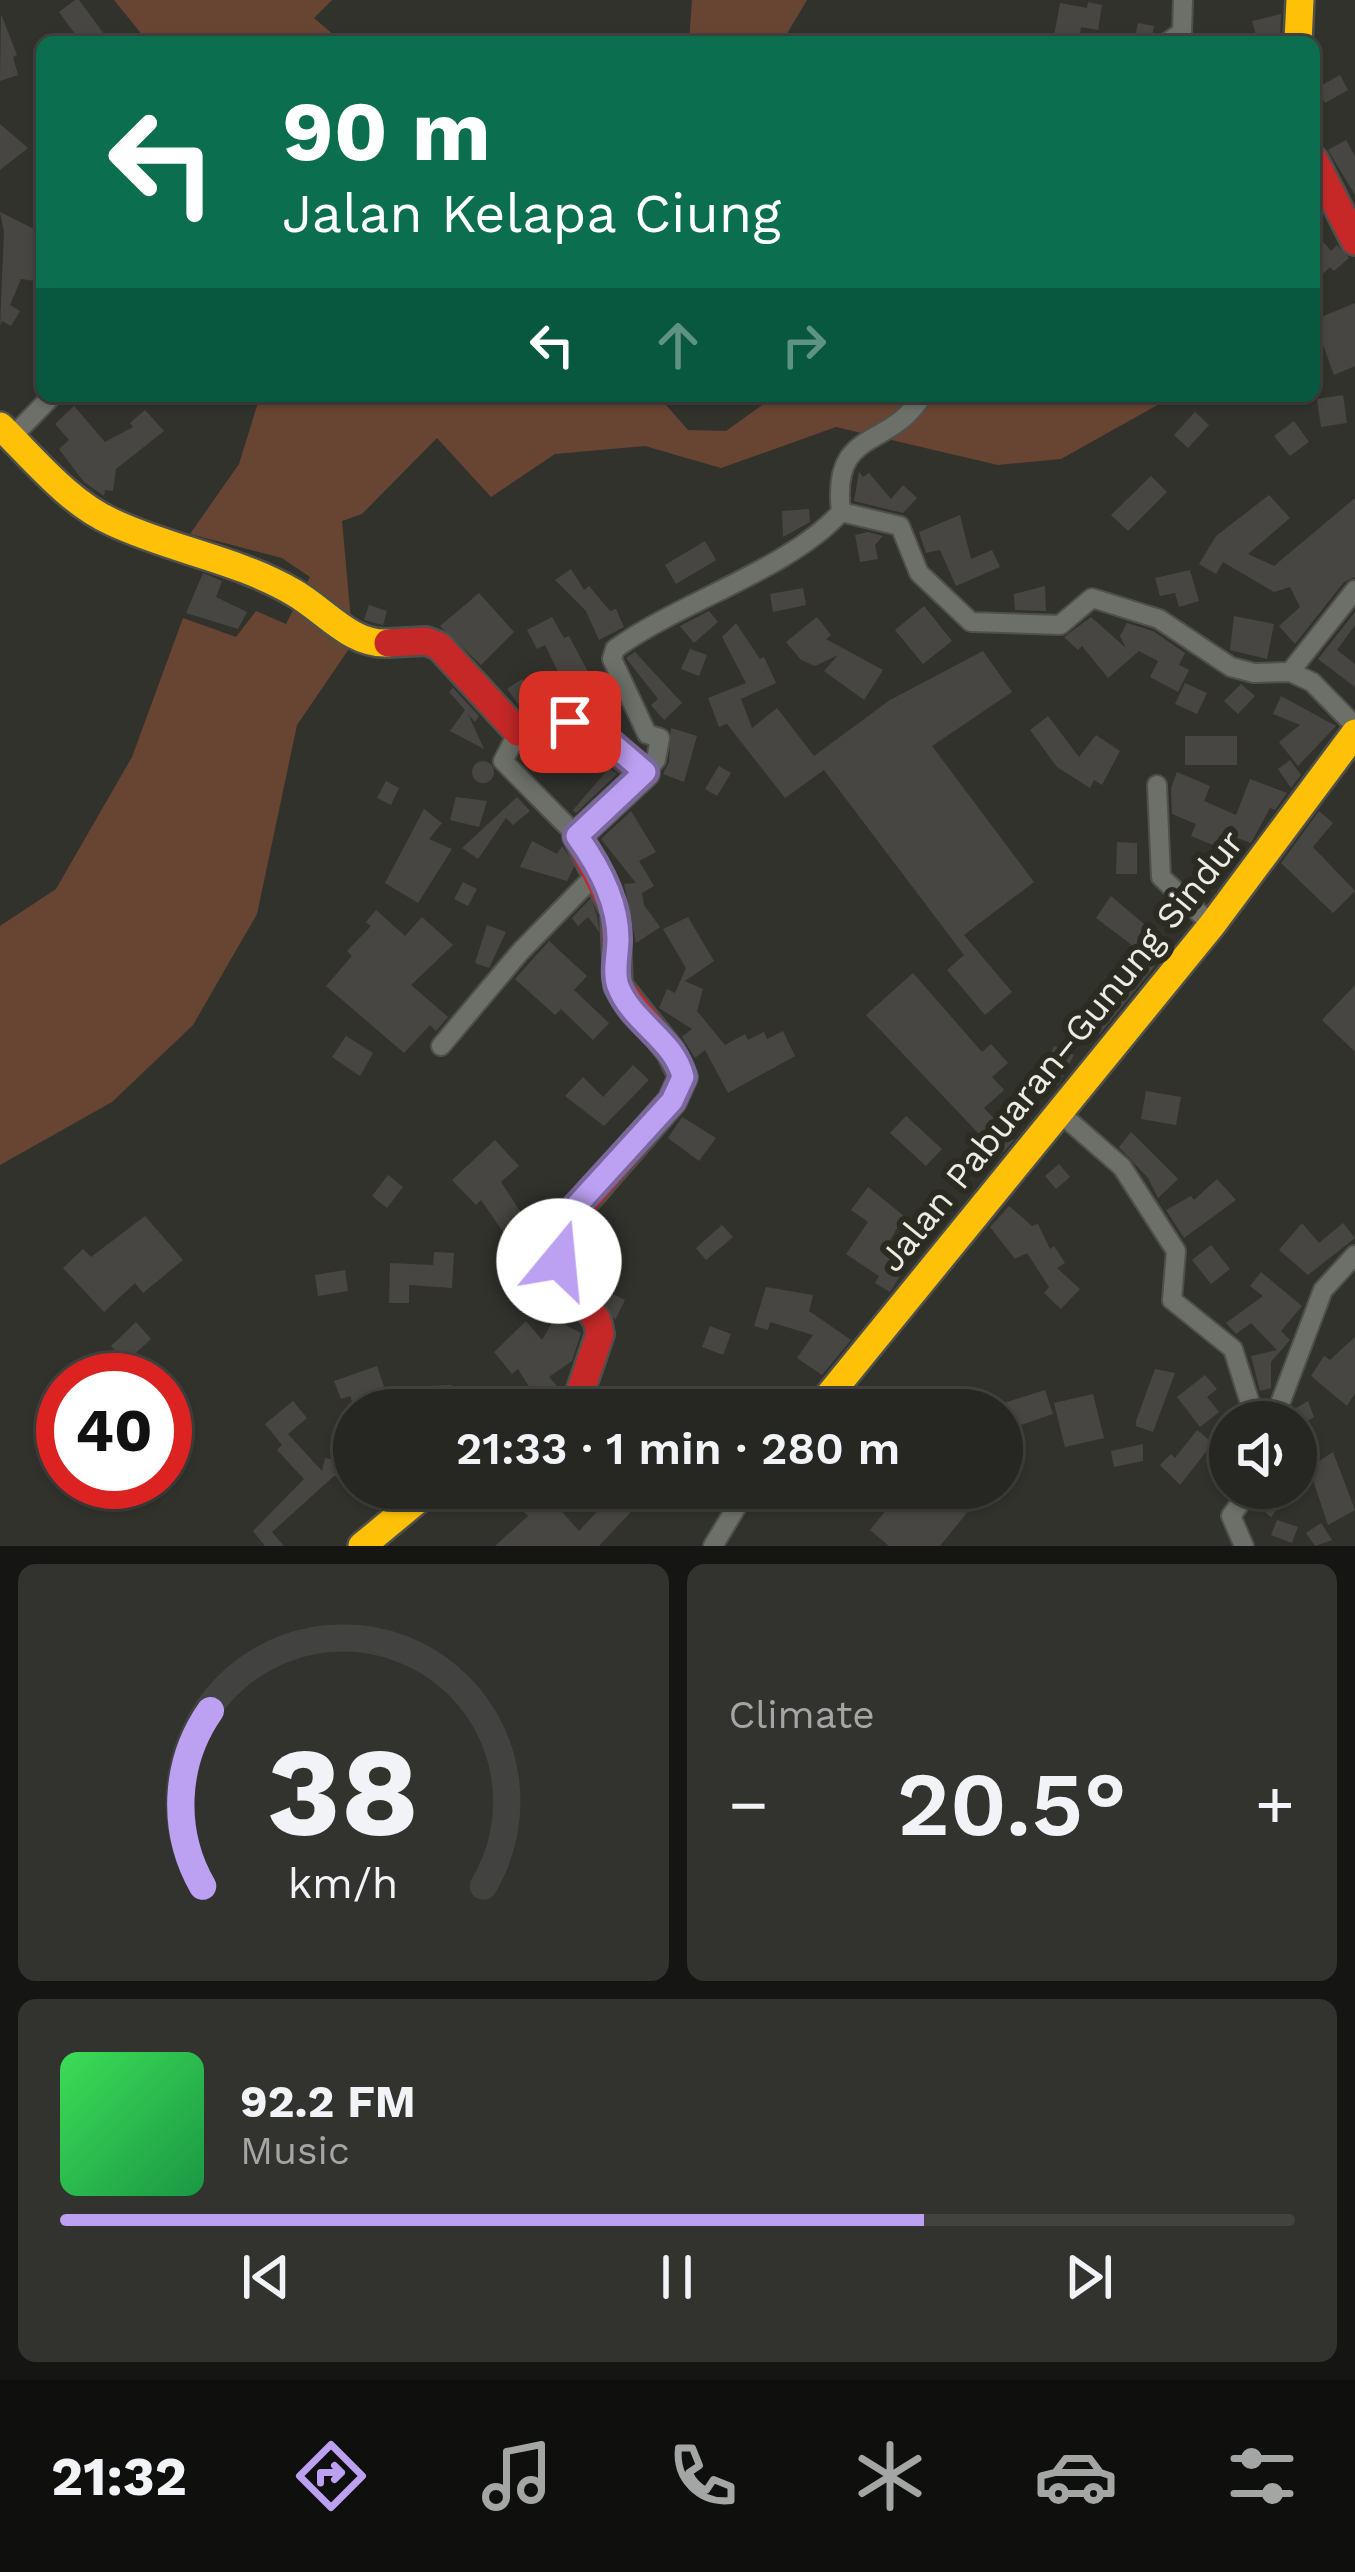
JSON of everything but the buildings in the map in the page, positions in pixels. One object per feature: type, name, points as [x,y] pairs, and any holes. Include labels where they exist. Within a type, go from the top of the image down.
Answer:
[{"type":"street","points":[[1176,36],[1182,32],[1184,0]]},
{"type":"street","points":[[1298,36],[1300,0]]},
{"type":"street","points":[[1320,172],[1355,241]]},
{"type":"street","points":[[44,402],[6,431],[71,496],[111,523],[231,562],[294,592],[367,644],[426,641],[439,646],[518,732]]},
{"type":"street","points":[[577,836],[645,772],[661,750],[660,737],[647,734],[620,685],[611,659],[615,650],[768,561],[816,540],[841,512],[838,482],[847,457],[915,402]]},
{"type":"street","points":[[841,512],[900,526],[919,573],[970,622],[1060,625],[1092,598],[1159,620],[1231,667],[1254,673],[1290,671],[1312,682],[1355,730]]},
{"type":"street","points":[[1290,671],[1355,590]]},
{"type":"street","points":[[518,732],[583,724],[645,772]]},
{"type":"street","name":"Jalan Pabuaran–Gunung Sindur","points":[[835,1389],[1212,926],[1355,730]]},
{"type":"street","points":[[518,732],[503,761],[577,836],[601,869],[618,934],[616,982],[629,1008],[674,1053],[683,1077],[672,1101],[559,1231],[563,1275],[597,1320],[599,1334],[583,1389]]},
{"type":"street","points":[[1157,785],[1161,877],[1212,926]]},
{"type":"street","points":[[441,1046],[520,952],[601,869]]},
{"type":"street","points":[[1060,1114],[1122,1167],[1176,1251],[1172,1300],[1233,1349],[1249,1401]]},
{"type":"street","points":[[1281,1401],[1323,1290],[1355,1256]]},
{"type":"street","points":[[365,1545],[407,1509]]},
{"type":"street","points":[[713,1546],[735,1509]]},
{"type":"street","points":[[1236,1509],[1231,1516],[1244,1546]]},
{"type":"shaded area","points":[[114,0],[332,0],[314,18],[335,36],[143,36]]},
{"type":"shaded area","points":[[692,0],[807,0],[786,36],[689,36]]},
{"type":"shaded area","points":[[258,402],[663,402],[688,430],[726,431],[767,402],[1161,403],[1061,459],[998,465],[836,427],[721,468],[645,446],[555,454],[491,497],[437,438],[362,514],[342,521],[353,643],[297,725],[257,914],[193,1025],[112,1102],[0,1165],[0,926],[56,889],[132,757],[183,618],[236,637],[256,611],[286,624],[310,577],[282,558],[190,534],[239,464]]},
{"type":"traffic: slow","points":[[1298,36],[1300,0]]},
{"type":"traffic: slow","points":[[0,426],[52,479],[96,513],[134,532],[271,581],[350,632],[388,643]]},
{"type":"traffic: slow","points":[[834,1389],[1212,925],[1355,733]]},
{"type":"traffic: slow","points":[[362,1546],[407,1509]]},
{"type":"traffic: jam","points":[[1320,172],[1355,241]]},
{"type":"traffic: jam","points":[[388,643],[426,641],[439,646],[518,732],[583,725],[645,773],[577,836],[615,911],[618,986],[671,1052],[683,1077],[672,1101],[559,1231],[563,1275],[597,1320],[600,1334],[581,1389]]},
{"type":"route","points":[[559,1261],[559,1231],[567,1216],[672,1101],[683,1077],[674,1053],[629,1008],[616,982],[618,934],[601,869],[577,836],[645,772],[596,730],[570,722]]}]
